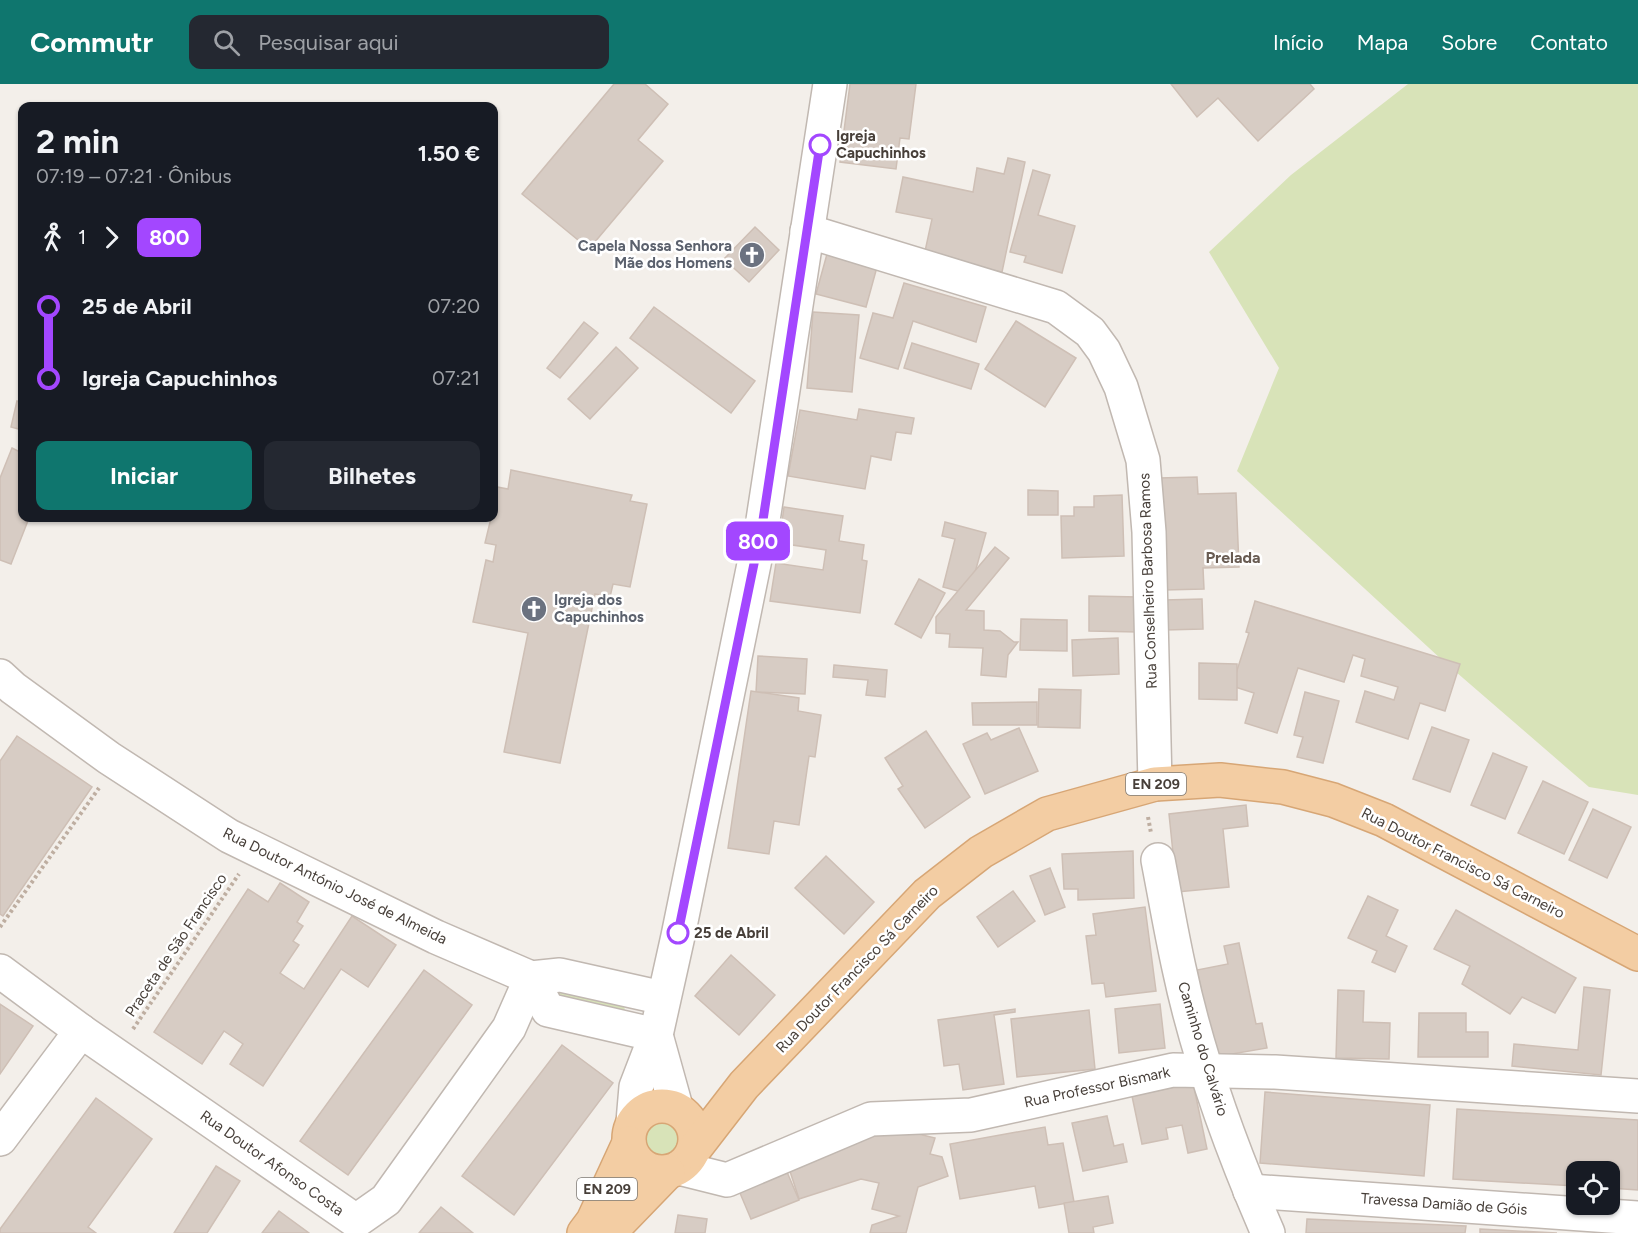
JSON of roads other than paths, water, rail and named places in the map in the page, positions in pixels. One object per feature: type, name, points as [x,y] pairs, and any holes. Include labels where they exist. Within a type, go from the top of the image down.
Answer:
[{"type":"main road","name":"Rua Doutor Francisco Sá Carneiro","points":[[609,1233],[680,1164],[744,1085],[927,894],[981,852],[1047,814],[1149,786],[1220,780],[1284,787],[1333,800],[1384,820],[1638,954]]},
{"type":"main road","name":"Rua Doutor Francisco Sá Carneiro","points":[[679,1109],[744,1085]]},
{"type":"main road","points":[[650,1108],[679,1109],[694,1130],[680,1164],[657,1172],[638,1163],[631,1132],[640,1113],[650,1108]]},
{"type":"main road","name":"EN 209","points":[[584,1233],[593,1221],[631,1132]]},
{"type":"street","points":[[631,1132],[636,1087],[656,1035],[763,520],[830,84]]},
{"type":"street","name":"Rua Conselheiro Barbosa Ramos","points":[[807,231],[1056,307],[1090,332],[1104,351],[1121,387],[1143,460],[1149,532],[1149,786]]},
{"type":"street","name":"Rua Doutor António José de Almeida","points":[[0,676],[13,688],[117,763],[229,836],[436,937],[531,978],[560,975],[663,998]]},
{"type":"street","name":"Caminho do Calvário","points":[[1158,860],[1179,970],[1207,1070],[1250,1191],[1268,1233]]},
{"type":"street","name":"Rua Doutor Afonso Costa","points":[[0,971],[357,1227],[386,1200],[509,1028],[531,978]]},
{"type":"street","points":[[531,978],[548,1010],[656,1035]]},
{"type":"street","points":[[0,1139],[81,1031]]},
{"type":"street","points":[[656,1035],[679,1109]]},
{"type":"street","name":"Rua Professor Bismark","points":[[680,1164],[727,1180],[871,1119],[971,1115],[1173,1070],[1207,1070],[1638,1096]]},
{"type":"street","name":"Travessa Damião de Góis","points":[[1250,1191],[1638,1218]]},
{"type":"place","name":"Igreja Capuchinhos","points":[[820,145]]},
{"type":"place","name":"Capela Nossa Senhora Mãe dos Homens","points":[[752,255]]},
{"type":"place","name":"Igreja dos Capuchinhos","points":[[534,609]]},
{"type":"place","name":"25 de Abril","points":[[678,933]]},
{"type":"district","name":"Prelada","points":[[1233,557]]}]
